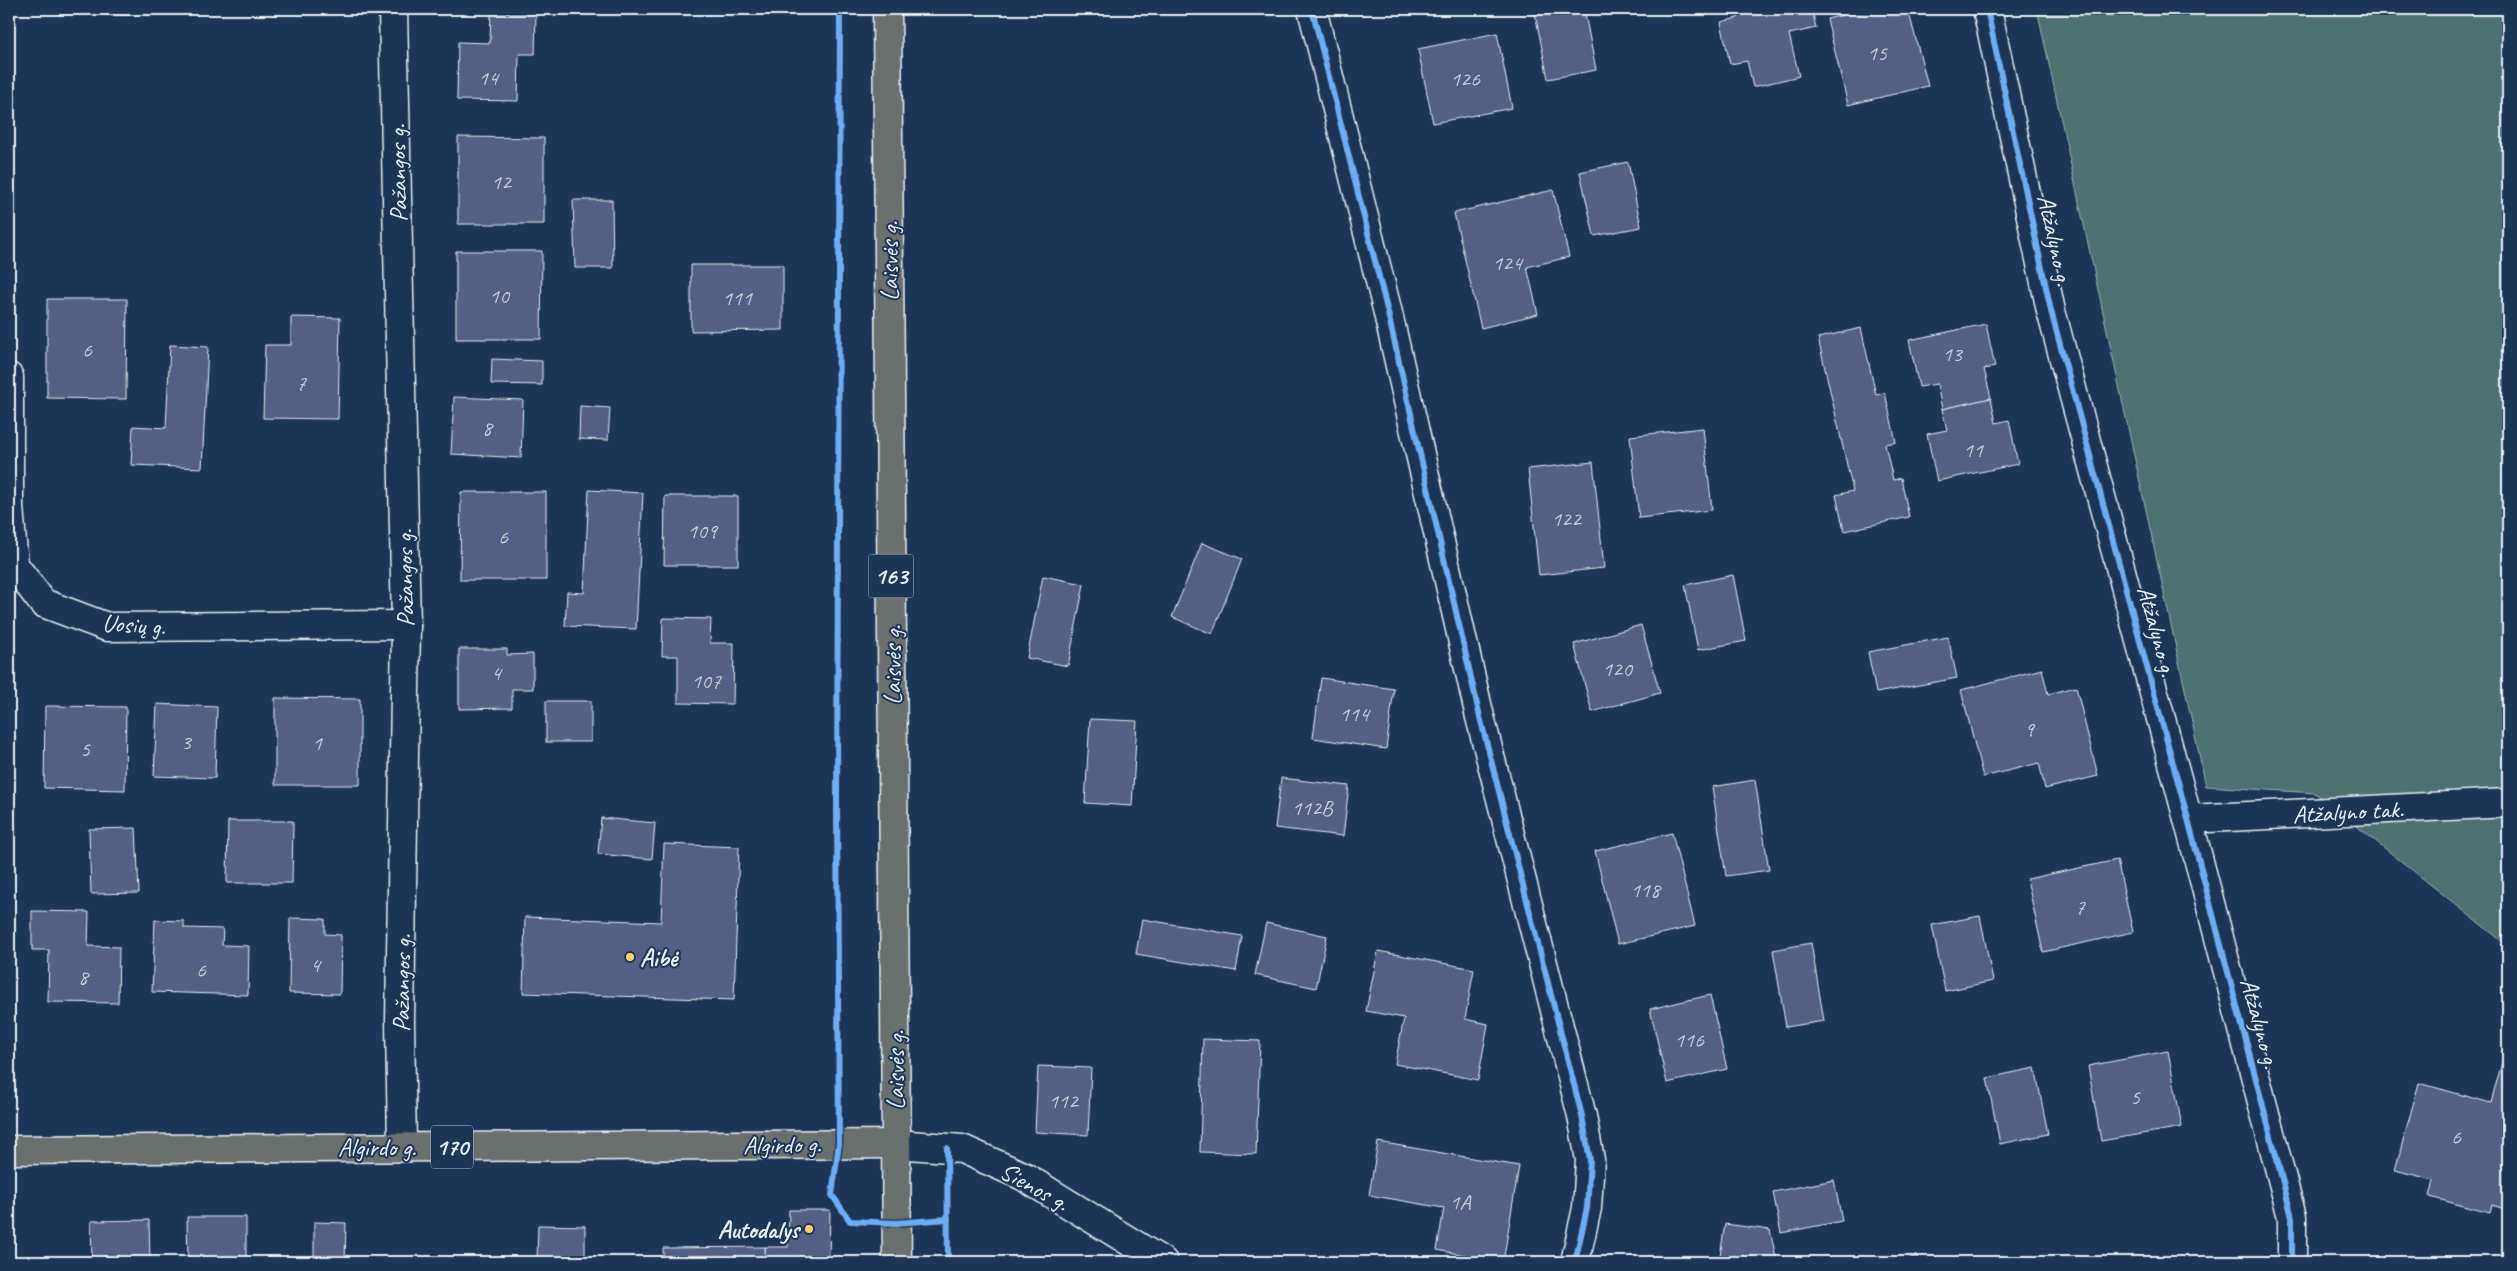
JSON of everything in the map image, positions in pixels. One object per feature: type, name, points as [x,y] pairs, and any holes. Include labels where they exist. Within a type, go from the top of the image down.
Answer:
[{"type":"main road","name":"Laisvės g.","points":[[887,9],[897,1262]]},
{"type":"main road","name":"Algirdo g.","points":[[9,1150],[896,1144]]},
{"type":"street","name":"Pažangos g.","points":[[394,9],[406,625],[400,1021],[402,1147]]},
{"type":"street","points":[[1312,9],[1387,309],[1480,717],[1582,1116],[1590,1160],[1587,1208],[1575,1262]]},
{"type":"street","name":"Atžalyno g.","points":[[1987,9],[2051,311],[2188,819],[2292,1217],[2292,1262]]},
{"type":"street","name":"Uosių g.","points":[[9,376],[9,507],[14,565],[43,604],[108,627],[406,625]]},
{"type":"street","name":"Atžalyno tak.","points":[[2188,819],[2508,803]]},
{"type":"street","name":"Sienos g.","points":[[896,1144],[962,1149],[1023,1176],[1162,1262]]},
{"type":"green space","points":[[2037,9],[2508,9],[2508,946],[2315,793],[2206,786]]},
{"type":"building","points":[[59,9],[129,9],[129,15],[58,14]]},
{"type":"building","points":[[1559,9],[1584,9],[1596,70],[1548,79],[1535,13]]},
{"type":"building","points":[[1735,9],[1812,9],[1816,28],[1789,34],[1799,76],[1753,87],[1747,61],[1730,64],[1721,22],[1738,18]]},
{"type":"building","points":[[1866,9],[1908,9],[1928,86],[1848,105],[1827,19]]},
{"type":"building","points":[[491,12],[536,13],[535,54],[519,54],[518,101],[457,100],[458,42],[490,43]]},
{"type":"building","points":[[1497,33],[1512,108],[1433,123],[1418,49]]},
{"type":"building","points":[[458,137],[544,138],[544,224],[458,224]]},
{"type":"building","points":[[1628,162],[1641,227],[1594,236],[1580,172]]},
{"type":"building","points":[[1553,190],[1569,257],[1527,267],[1538,314],[1481,328],[1454,213]]},
{"type":"building","points":[[573,200],[612,200],[613,268],[575,268]]},
{"type":"building","points":[[456,251],[542,251],[541,339],[456,339]]},
{"type":"building","points":[[691,265],[783,265],[783,330],[691,331]]},
{"type":"building","points":[[47,299],[127,299],[126,399],[47,398]]},
{"type":"building","points":[[291,317],[340,318],[338,419],[263,418],[265,345],[291,345]]},
{"type":"building","points":[[1986,324],[1995,367],[1984,369],[1991,398],[1942,409],[1937,384],[1919,387],[1909,340]]},
{"type":"building","points":[[1861,328],[1876,395],[1885,393],[1896,442],[1885,444],[1893,480],[1901,478],[1909,517],[1844,531],[1836,495],[1853,491],[1818,338]]},
{"type":"building","points":[[170,345],[208,347],[202,468],[131,465],[133,426],[166,428]]},
{"type":"building","points":[[492,359],[542,361],[542,385],[491,384]]},
{"type":"building","points":[[454,397],[523,400],[521,458],[451,454]]},
{"type":"building","points":[[1991,398],[1996,423],[2009,420],[2018,464],[1937,481],[1927,434],[1947,430],[1942,409]]},
{"type":"building","points":[[580,406],[610,408],[608,440],[579,439]]},
{"type":"building","points":[[1703,428],[1712,510],[1639,518],[1630,436]]},
{"type":"building","points":[[1593,462],[1604,568],[1539,575],[1528,469]]},
{"type":"building","points":[[589,490],[643,493],[636,629],[565,626],[567,592],[584,593]]},
{"type":"building","points":[[461,492],[546,492],[546,580],[460,580]]},
{"type":"building","points":[[665,496],[738,496],[738,565],[664,565]]},
{"type":"building","points":[[1202,543],[1242,559],[1212,634],[1172,617]]},
{"type":"building","points":[[1733,575],[1746,641],[1698,650],[1685,585]]},
{"type":"building","points":[[1043,576],[1084,584],[1068,666],[1027,658]]},
{"type":"building","points":[[663,618],[711,619],[710,643],[734,643],[733,704],[678,703],[678,656],[662,656]]},
{"type":"building","points":[[1641,625],[1660,693],[1592,712],[1574,644]]},
{"type":"building","points":[[1948,637],[1957,678],[1876,693],[1868,652]]},
{"type":"building","points":[[459,649],[507,649],[507,655],[533,654],[533,689],[512,689],[512,708],[459,709]]},
{"type":"building","points":[[2042,669],[2048,694],[2076,687],[2098,776],[2045,789],[2039,763],[1983,777],[1961,690]]},
{"type":"building","points":[[1321,678],[1394,689],[1386,749],[1313,738]]},
{"type":"building","points":[[275,698],[360,699],[360,785],[275,785]]},
{"type":"building","points":[[546,701],[591,701],[591,742],[546,742]]},
{"type":"building","points":[[157,704],[217,707],[215,778],[154,776]]},
{"type":"building","points":[[45,706],[126,707],[125,790],[44,788]]},
{"type":"building","points":[[1090,719],[1137,721],[1132,806],[1085,803]]},
{"type":"building","points":[[1281,778],[1349,786],[1343,836],[1275,828]]},
{"type":"building","points":[[1755,780],[1769,870],[1726,876],[1712,787]]},
{"type":"building","points":[[601,818],[655,823],[652,859],[598,854]]},
{"type":"building","points":[[228,821],[293,821],[292,883],[227,883]]},
{"type":"building","points":[[136,828],[139,893],[91,894],[89,829]]},
{"type":"building","points":[[1672,833],[1695,926],[1618,944],[1595,851]]},
{"type":"building","name":"Aibė","points":[[664,844],[739,847],[734,1000],[523,993],[525,917],[661,922]]},
{"type":"building","points":[[2117,860],[2133,932],[2043,952],[2027,879]]},
{"type":"building","points":[[32,911],[89,912],[88,946],[119,947],[118,1003],[48,1002],[49,950],[32,950]]},
{"type":"building","points":[[1980,916],[1993,981],[1945,991],[1932,925]]},
{"type":"building","points":[[290,918],[325,919],[325,934],[341,935],[340,994],[289,993]]},
{"type":"building","points":[[1142,919],[1242,936],[1236,971],[1136,954]]},
{"type":"building","points":[[155,920],[184,921],[184,928],[223,929],[222,945],[249,946],[248,995],[152,992]]},
{"type":"building","points":[[1266,923],[1327,936],[1316,988],[1255,975]]},
{"type":"building","points":[[1811,943],[1824,1021],[1786,1027],[1773,950]]},
{"type":"building","points":[[1378,951],[1474,969],[1465,1019],[1488,1024],[1478,1080],[1395,1064],[1404,1018],[1366,1011]]},
{"type":"building","points":[[1710,995],[1727,1069],[1667,1083],[1650,1009]]},
{"type":"building","points":[[1203,1039],[1260,1041],[1256,1154],[1200,1152]]},
{"type":"building","points":[[2508,1040],[2508,1210],[2492,1205],[2490,1213],[2430,1197],[2434,1180],[2395,1170],[2419,1083],[2491,1103]]},
{"type":"building","points":[[2168,1051],[2182,1127],[2101,1141],[2088,1066]]},
{"type":"building","points":[[1038,1066],[1091,1068],[1088,1135],[1035,1132]]},
{"type":"building","points":[[2035,1068],[2048,1134],[2000,1144],[1987,1078]]},
{"type":"building","points":[[1378,1142],[1519,1166],[1503,1262],[1437,1250],[1444,1208],[1369,1195]]},
{"type":"building","points":[[1834,1180],[1842,1221],[1781,1233],[1773,1192]]},
{"type":"building","name":"Autodalys","points":[[789,1210],[830,1210],[829,1262],[765,1262],[765,1247],[788,1247]]},
{"type":"building","points":[[187,1217],[246,1217],[246,1262],[188,1262]]},
{"type":"building","points":[[149,1220],[150,1262],[92,1262],[91,1221]]},
{"type":"building","points":[[314,1222],[346,1223],[345,1262],[314,1262]]},
{"type":"building","points":[[1725,1224],[1770,1230],[1777,1262],[1719,1262]]},
{"type":"building","points":[[538,1225],[585,1226],[585,1262],[537,1262]]},
{"type":"building","points":[[765,1247],[765,1262],[663,1262],[663,1248]]},
{"type":"building","points":[[1917,1256],[1919,1262],[1899,1262]]},
{"type":"cycle path","points":[[840,9],[837,806],[839,1143],[832,1195],[850,1221],[896,1223],[948,1219]]},
{"type":"cycle path","points":[[1312,9],[1387,309],[1480,717],[1582,1116],[1590,1160],[1587,1208],[1575,1262]]},
{"type":"cycle path","points":[[1987,9],[2051,311],[2188,819],[2292,1217],[2292,1262]]},
{"type":"cycle path","points":[[947,1148],[948,1262]]},
{"type":"place","name":"Aibė","points":[[630,957]]},
{"type":"place","name":"Autodalys","points":[[809,1229]]}]
